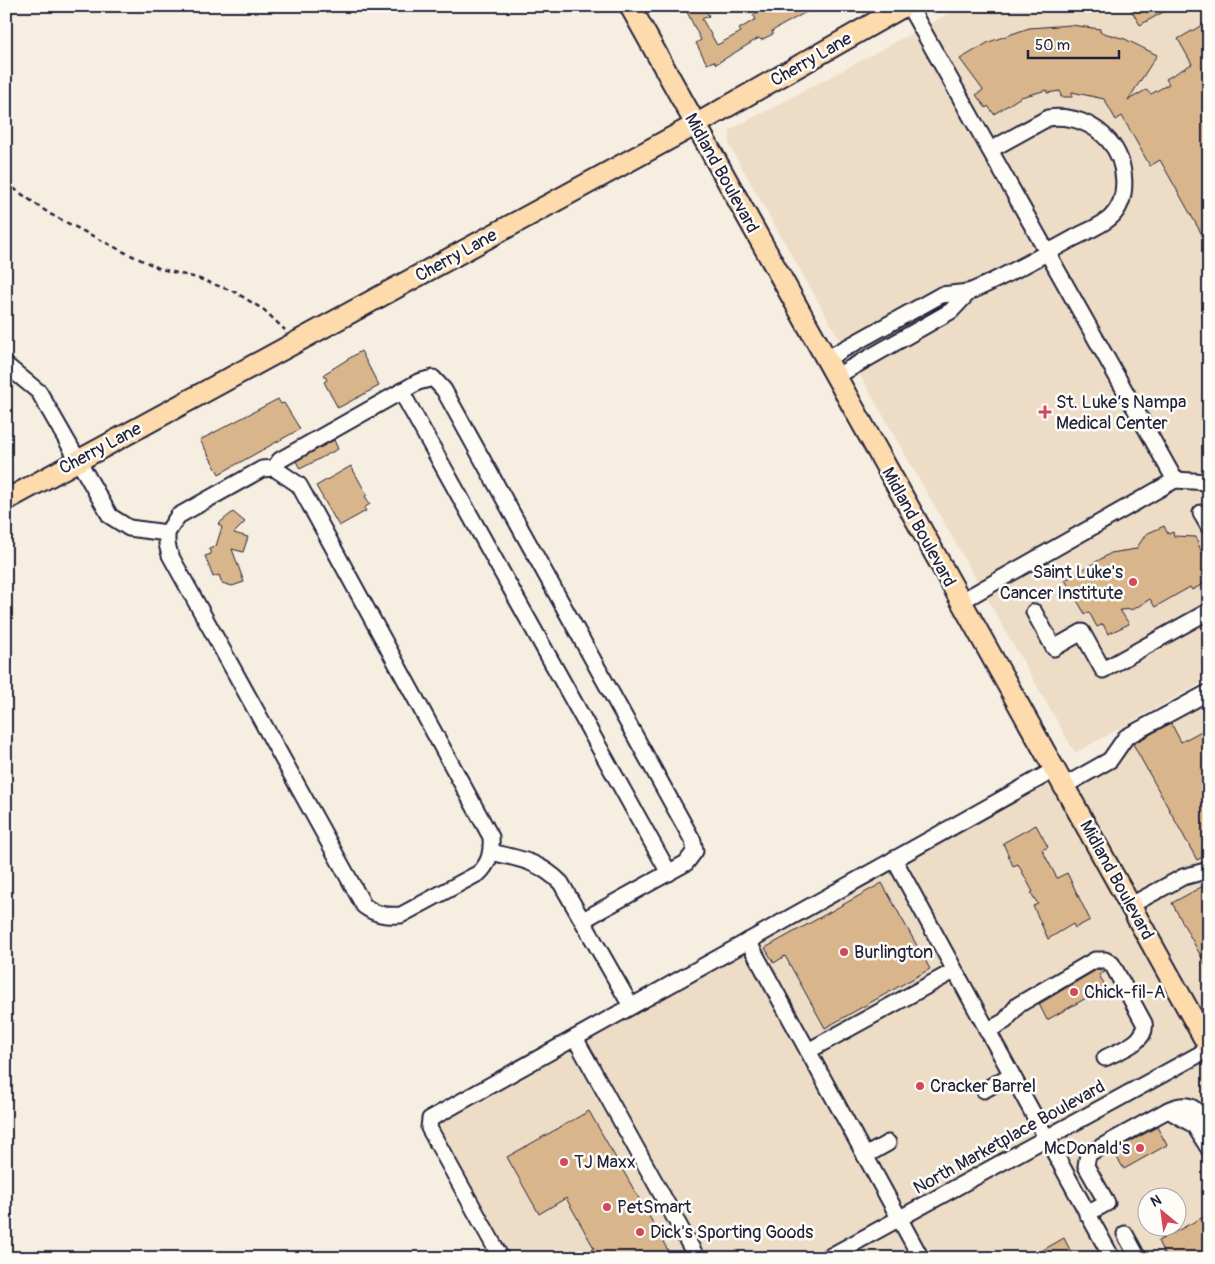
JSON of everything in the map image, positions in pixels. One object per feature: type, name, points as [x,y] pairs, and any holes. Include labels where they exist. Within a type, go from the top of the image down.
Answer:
[{"type":"main road","name":"Midland Boulevard","points":[[630,6],[1209,1048]]},
{"type":"main road","name":"Cherry Lane","points":[[6,500],[695,124],[904,6]]},
{"type":"street","points":[[909,6],[1175,480]]},
{"type":"street","points":[[826,359],[941,295],[969,292],[1048,252],[1110,218],[1122,197],[1124,179],[1121,160],[1103,133],[1090,125],[1058,117],[1048,118],[990,150]]},
{"type":"street","points":[[835,377],[951,311],[969,292]]},
{"type":"street","points":[[6,364],[38,392],[105,509],[114,520],[137,530],[167,533]]},
{"type":"street","points":[[274,468],[280,460],[418,382],[433,378],[449,398],[692,841],[695,851],[686,863],[584,920]]},
{"type":"street","points":[[402,391],[669,873]]},
{"type":"street","points":[[274,468],[298,485],[487,826],[491,852],[485,867],[479,873],[401,915],[387,916],[374,913],[364,906],[170,555],[167,533],[178,516],[262,469],[274,468]]},
{"type":"street","points":[[960,602],[1175,480],[1209,482]]},
{"type":"street","points":[[1201,513],[1209,527]]},
{"type":"street","points":[[1034,612],[1054,648],[1082,632],[1103,670],[1209,611]]},
{"type":"street","points":[[501,1258],[429,1128],[430,1119],[894,859],[1059,778],[1110,760],[1126,737],[1209,692]]},
{"type":"street","points":[[491,852],[530,860],[549,870],[562,882],[631,1006]]},
{"type":"street","points":[[894,859],[1045,1139],[1112,1258]]},
{"type":"street","points":[[1131,905],[1183,877],[1209,870]]},
{"type":"street","points":[[748,941],[920,1258]]},
{"type":"street","points":[[987,1031],[1004,1021],[1018,1005],[1035,994],[1095,960],[1108,962],[1144,1023],[1145,1031],[1141,1038],[1104,1058]]},
{"type":"street","points":[[808,1051],[954,971]]},
{"type":"street","points":[[575,1038],[697,1258]]},
{"type":"street","name":"North Marketplace Boulevard","points":[[827,1258],[1209,1048]]},
{"type":"street","points":[[984,1090],[1011,1075]]},
{"type":"street","points":[[1087,1214],[1107,1203],[1086,1166],[1088,1154],[1168,1110],[1194,1125],[1207,1145]]},
{"type":"street","points":[[865,1156],[888,1143]]},
{"type":"street","points":[[1125,1234],[1138,1258]]},
{"type":"path","points":[[6,183],[50,214],[124,252],[161,268],[197,278],[235,292],[264,310],[282,325],[294,343]]},
{"type":"shaded area","name":"St. Luke’s Nampa Medical Center","points":[[963,6],[1209,6],[1209,679],[1075,753],[729,145],[730,130]]},
{"type":"shaded area","points":[[1209,697],[1209,1258],[504,1258],[430,1119]]},
{"type":"building","points":[[697,6],[704,6],[709,16],[702,19],[717,45],[741,32],[739,29],[756,19],[753,15],[763,9],[766,14],[779,6],[817,6],[772,31],[773,34],[761,40],[759,38],[716,64],[714,61],[707,64],[696,43],[701,40],[687,12]]},
{"type":"building","points":[[1129,6],[1174,6],[1140,25]]},
{"type":"building","points":[[1209,21],[1209,247],[1160,160],[1150,166],[1122,116],[1116,120],[1104,99],[1072,92],[1072,97],[1061,97],[1060,91],[1047,93],[1047,90],[1021,97],[994,114],[988,106],[986,108],[976,95],[983,90],[960,59],[989,42],[1029,28],[1071,25],[1100,29],[1100,32],[1125,39],[1157,55],[1128,100],[1146,90],[1151,94],[1169,84],[1166,79],[1192,64],[1178,39]]},
{"type":"building","points":[[361,351],[379,386],[338,408],[324,382],[327,380],[324,374]]},
{"type":"building","points":[[278,399],[281,404],[284,403],[300,429],[219,474],[200,440]]},
{"type":"building","points":[[334,440],[338,449],[300,469],[296,461]]},
{"type":"building","points":[[351,466],[370,504],[364,508],[366,511],[339,526],[316,486]]},
{"type":"building","points":[[233,512],[245,522],[234,533],[248,537],[243,552],[232,549],[244,582],[232,586],[222,583],[219,575],[213,577],[205,556],[211,554],[209,549],[216,546],[222,527],[218,524]]},
{"type":"building","name":"Saint Luke's Cancer Institute","points":[[1164,526],[1168,534],[1173,532],[1174,536],[1196,537],[1201,551],[1209,559],[1200,581],[1203,584],[1192,590],[1190,587],[1155,607],[1150,599],[1134,609],[1120,610],[1129,624],[1108,634],[1103,624],[1097,627],[1089,612],[1085,614],[1065,580],[1111,553],[1136,549],[1146,534]]},
{"type":"building","points":[[1171,723],[1181,742],[1209,727],[1209,854],[1197,860],[1133,744]]},
{"type":"building","points":[[1036,825],[1048,847],[1042,850],[1057,878],[1067,873],[1090,920],[1075,928],[1073,924],[1048,939],[1033,906],[1038,904],[1031,893],[1033,892],[1018,864],[1013,866],[1003,843]]},
{"type":"building","name":"Burlington","points":[[882,883],[930,969],[825,1028],[785,956],[774,963],[765,948]]},
{"type":"building","points":[[1203,886],[1209,897],[1209,971],[1172,903]]},
{"type":"building","name":"Chick-fil-A","points":[[1098,969],[1105,972],[1099,975],[1106,987],[1047,1020],[1039,1004]]},
{"type":"building","points":[[589,1111],[672,1258],[576,1258],[594,1248],[566,1198],[539,1214],[507,1157]]},
{"type":"building","name":"McDonald's","points":[[1157,1127],[1167,1145],[1124,1169],[1113,1151]]},
{"type":"building","points":[[1209,1214],[1209,1250],[1194,1258],[1166,1258],[1158,1241],[1167,1236],[1188,1236],[1188,1225]]},
{"type":"building","points":[[1064,1238],[1074,1258],[1029,1258]]},
{"type":"place","name":"St. Luke’s Nampa Medical Center","points":[[1045,412]]},
{"type":"place","name":"Saint Luke's Cancer Institute","points":[[1133,582]]},
{"type":"place","name":"Burlington","points":[[844,952]]},
{"type":"place","name":"Chick-fil-A","points":[[1074,992]]},
{"type":"place","name":"Cracker Barrel","points":[[920,1086]]},
{"type":"place","name":"McDonald's","points":[[1140,1148]]},
{"type":"place","name":"TJ Maxx","points":[[564,1162]]},
{"type":"place","name":"PetSmart","points":[[607,1207]]},
{"type":"place","name":"Dick's Sporting Goods","points":[[640,1232]]}]
